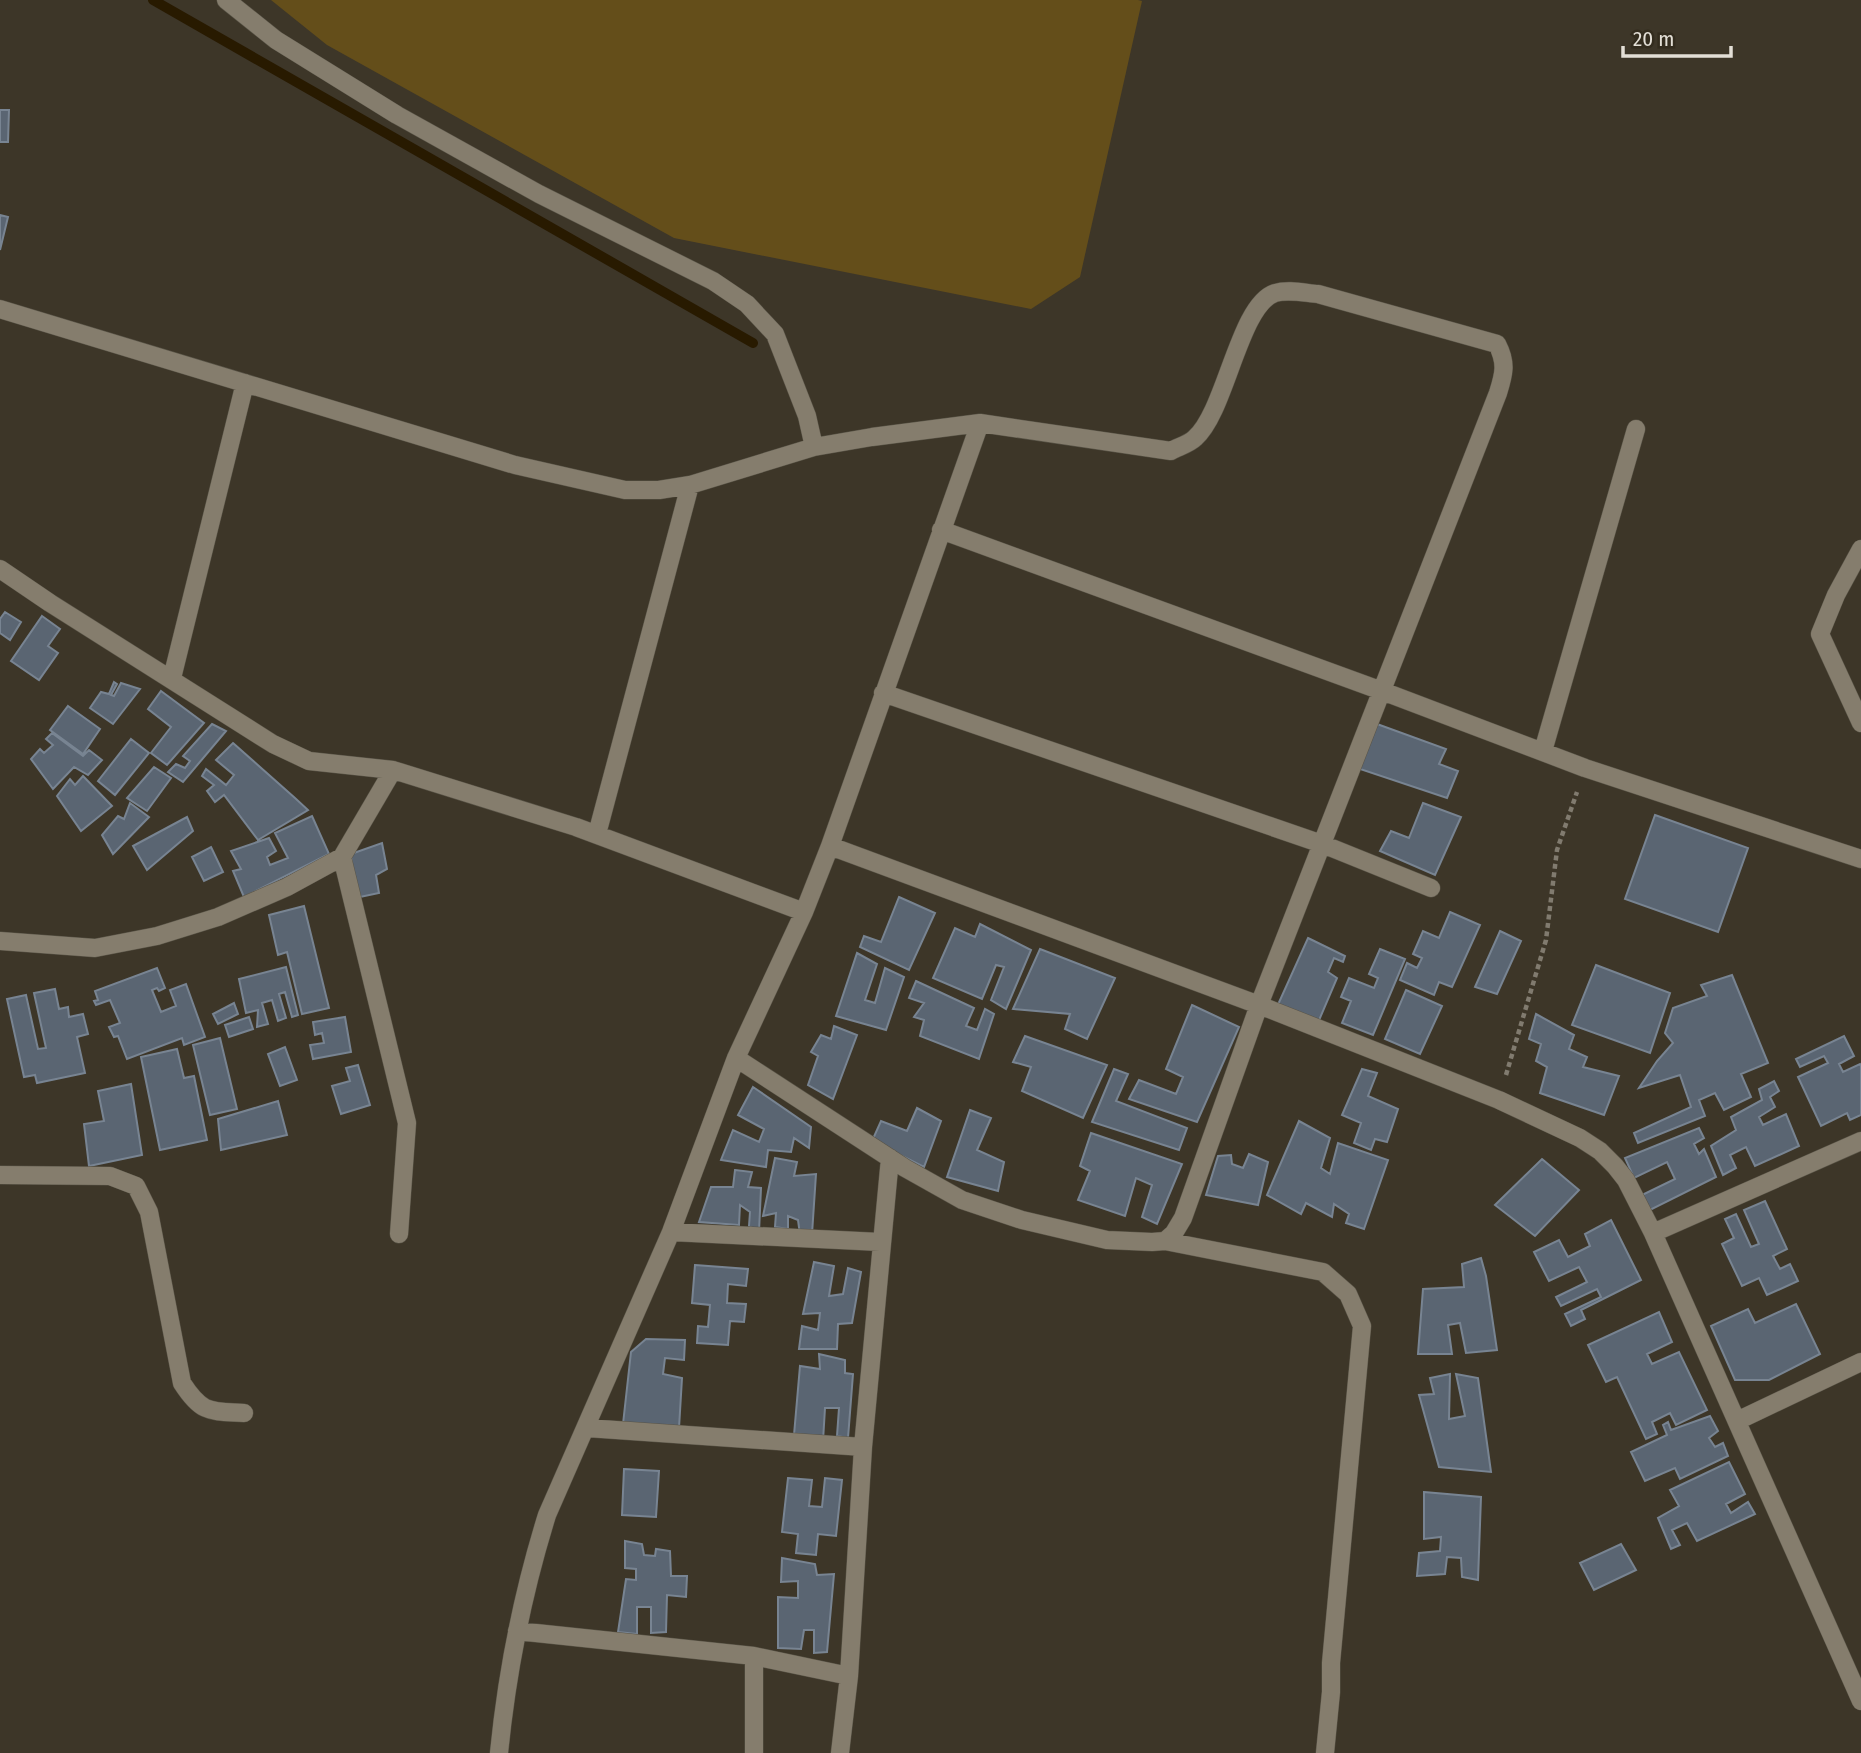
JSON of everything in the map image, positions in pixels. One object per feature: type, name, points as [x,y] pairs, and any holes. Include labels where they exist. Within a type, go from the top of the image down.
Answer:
[{"type":"street","points":[[226,0],[276,40],[397,115],[515,181],[713,281],[747,304],[775,334],[807,416],[814,447]]},
{"type":"street","points":[[0,309],[539,471],[625,490],[659,490],[690,485],[814,447],[980,424],[1171,451],[1195,439],[1209,419],[1256,308],[1273,293],[1318,293],[1497,344],[1504,356],[1506,369],[1498,393],[1259,1005],[1183,1218],[1174,1233],[1165,1241]]},
{"type":"street","points":[[172,678],[245,383]]},
{"type":"street","points":[[499,1753],[517,1631],[547,1515],[671,1232],[736,1058],[804,912],[980,424]]},
{"type":"street","points":[[1543,751],[1636,429]]},
{"type":"street","points":[[597,834],[690,485]]},
{"type":"street","points":[[941,530],[1585,768],[1861,859]]},
{"type":"street","points":[[1861,549],[1836,595],[1820,634],[1861,723]]},
{"type":"street","points":[[0,569],[273,744],[309,761],[393,770],[597,834],[804,912]]},
{"type":"street","points":[[883,692],[1322,844],[1432,888]]},
{"type":"street","points":[[0,942],[95,947],[158,936],[218,917],[287,887],[342,857],[393,770]]},
{"type":"street","points":[[830,846],[1259,1005],[1499,1100],[1580,1138],[1600,1151],[1626,1180],[1653,1233],[1861,1701]]},
{"type":"street","points":[[342,857],[407,1123],[399,1234]]},
{"type":"street","points":[[736,1058],[890,1158],[962,1200],[1022,1220],[1107,1240],[1165,1241],[1322,1272],[1348,1294],[1362,1326],[1325,1753]]},
{"type":"street","points":[[1653,1233],[1861,1141]]},
{"type":"street","points":[[840,1753],[849,1676],[863,1447],[880,1242],[890,1158]]},
{"type":"street","points":[[0,1175],[110,1176],[136,1186],[149,1212],[181,1383],[194,1402],[212,1412],[244,1413]]},
{"type":"street","points":[[671,1232],[880,1242]]},
{"type":"street","points":[[1737,1421],[1861,1362]]},
{"type":"street","points":[[587,1428],[863,1447]]},
{"type":"street","points":[[517,1631],[754,1656],[849,1676]]},
{"type":"street","points":[[754,1656],[754,1753]]},
{"type":"path","points":[[1499,1100],[1546,940],[1557,850],[1585,768]]},
{"type":"shaded area","points":[[271,0],[1142,1],[1080,277],[1031,309],[674,238],[327,45]]},
{"type":"building","points":[[0,110],[9,110],[8,142],[0,142]]},
{"type":"building","points":[[0,215],[8,217],[0,250]]},
{"type":"building","points":[[5,612],[21,622],[10,640],[0,633],[0,619]]},
{"type":"building","points":[[42,616],[60,629],[48,646],[58,653],[39,680],[11,661]]},
{"type":"building","points":[[114,682],[117,684],[111,695],[114,696],[121,683],[140,689],[113,724],[90,708],[101,692],[109,694]]},
{"type":"building","points":[[161,691],[204,723],[167,765],[151,753],[171,727],[148,709]]},
{"type":"building","points":[[68,706],[100,729],[83,754],[50,730]]},
{"type":"building","points":[[212,724],[226,731],[183,782],[168,772],[176,764],[185,768],[190,761],[183,756]]},
{"type":"building","points":[[1377,724],[1446,749],[1439,764],[1458,771],[1447,798],[1354,767]]},
{"type":"building","points":[[52,733],[83,756],[89,750],[102,760],[88,775],[74,767],[53,789],[31,759],[40,749],[44,753],[53,745],[46,739]]},
{"type":"building","points":[[131,739],[149,753],[115,795],[98,781]]},
{"type":"building","points":[[233,743],[308,810],[258,840],[224,795],[215,802],[207,791],[214,785],[202,776],[206,769],[226,785],[234,775],[216,760]]},
{"type":"building","points":[[154,767],[171,778],[147,811],[127,798]]},
{"type":"building","points":[[83,776],[112,806],[81,831],[57,796],[70,779],[75,785]]},
{"type":"building","points":[[130,803],[149,817],[113,854],[102,835],[118,816],[124,819]]},
{"type":"building","points":[[1423,803],[1461,817],[1435,875],[1380,851],[1391,831],[1409,838]]},
{"type":"building","points":[[1655,815],[1748,848],[1718,932],[1625,899]]},
{"type":"building","points":[[312,816],[329,854],[244,897],[233,871],[241,869],[231,851],[269,838],[276,851],[267,857],[270,865],[288,858],[275,833]]},
{"type":"building","points":[[187,817],[193,831],[147,870],[133,846]]},
{"type":"building","points":[[382,843],[387,869],[376,875],[379,893],[355,898],[351,854]]},
{"type":"building","points":[[211,847],[223,872],[204,881],[192,857]]},
{"type":"building","points":[[899,897],[935,913],[909,970],[860,947],[864,936],[881,942]]},
{"type":"building","points":[[304,906],[329,1008],[302,1014],[287,952],[278,955],[269,915]]},
{"type":"building","points":[[1450,912],[1480,925],[1452,987],[1439,982],[1434,995],[1400,980],[1407,963],[1417,968],[1422,958],[1413,954],[1423,931],[1439,938]]},
{"type":"building","points":[[980,924],[1031,950],[1006,1009],[991,1000],[1004,967],[996,965],[982,999],[933,978],[955,928],[975,937]]},
{"type":"building","points":[[1500,931],[1521,941],[1497,994],[1475,987]]},
{"type":"building","points":[[1308,938],[1345,956],[1343,962],[1334,958],[1328,972],[1337,978],[1317,1025],[1276,1009]]},
{"type":"building","points":[[1040,949],[1115,978],[1087,1039],[1065,1029],[1070,1014],[1013,1009]]},
{"type":"building","points":[[1380,949],[1405,959],[1373,1035],[1342,1023],[1351,1001],[1341,997],[1349,978],[1374,988],[1378,978],[1369,974]]},
{"type":"building","points":[[857,953],[877,964],[865,1000],[875,1003],[885,968],[904,977],[886,1030],[836,1016]]},
{"type":"building","points":[[1596,965],[1670,993],[1650,1053],[1572,1025]]},
{"type":"building","points":[[286,967],[298,1015],[292,1017],[285,992],[279,994],[286,1018],[278,1021],[272,1000],[262,1003],[268,1024],[257,1027],[258,1010],[246,1013],[239,979]]},
{"type":"building","points":[[157,968],[165,988],[152,990],[161,1012],[176,1006],[170,990],[186,984],[205,1037],[184,1045],[182,1038],[127,1059],[118,1036],[114,1037],[109,1027],[120,1023],[110,1000],[96,1005],[94,1001],[98,1000],[95,991]]},
{"type":"building","points":[[1732,975],[1768,1063],[1741,1074],[1751,1097],[1724,1110],[1715,1093],[1699,1100],[1705,1116],[1638,1143],[1634,1133],[1691,1107],[1680,1075],[1639,1088],[1673,1043],[1665,1033],[1673,1008],[1707,996],[1701,985]]},
{"type":"building","points":[[916,981],[974,1008],[966,1026],[977,1030],[985,1009],[994,1014],[979,1059],[920,1036],[924,1020],[914,1017],[924,1003],[909,998]]},
{"type":"building","points":[[55,989],[59,1009],[68,1007],[69,1017],[83,1014],[88,1034],[77,1037],[85,1073],[37,1083],[35,1075],[24,1077],[7,999],[26,995],[38,1049],[46,1048],[34,993]]},
{"type":"building","points":[[1406,990],[1442,1006],[1420,1054],[1385,1039]]},
{"type":"building","points":[[234,1003],[238,1014],[218,1024],[213,1014]]},
{"type":"building","points":[[1192,1005],[1239,1027],[1197,1122],[1129,1099],[1139,1080],[1176,1094],[1183,1077],[1166,1069]]},
{"type":"building","points":[[1536,1014],[1574,1035],[1569,1049],[1587,1057],[1583,1067],[1619,1076],[1604,1115],[1540,1093],[1547,1067],[1536,1061],[1541,1044],[1529,1039]]},
{"type":"building","points":[[249,1017],[253,1029],[229,1037],[225,1025]]},
{"type":"building","points":[[345,1017],[351,1052],[313,1059],[310,1045],[324,1043],[322,1033],[315,1035],[313,1022]]},
{"type":"building","points":[[834,1026],[857,1035],[833,1099],[808,1085],[818,1056],[811,1052],[821,1035],[831,1039]]},
{"type":"building","points":[[1025,1036],[1107,1065],[1083,1118],[1022,1091],[1031,1067],[1013,1062]]},
{"type":"building","points":[[1844,1036],[1854,1056],[1839,1064],[1843,1072],[1860,1064],[1861,1066],[1861,1115],[1850,1120],[1847,1113],[1821,1126],[1798,1077],[1828,1063],[1824,1056],[1800,1067],[1796,1059]]},
{"type":"building","points":[[220,1038],[237,1109],[210,1115],[193,1045]]},
{"type":"building","points":[[285,1047],[297,1080],[280,1086],[268,1054]]},
{"type":"building","points":[[177,1049],[184,1078],[194,1076],[207,1140],[160,1150],[141,1057]]},
{"type":"building","points":[[358,1065],[370,1105],[341,1114],[332,1086],[350,1081],[346,1068]]},
{"type":"building","points":[[1114,1069],[1128,1074],[1116,1101],[1187,1128],[1179,1150],[1092,1122]]},
{"type":"building","points":[[1362,1069],[1377,1073],[1368,1096],[1398,1109],[1387,1142],[1375,1139],[1371,1150],[1354,1143],[1361,1123],[1342,1115]]},
{"type":"building","points":[[1774,1081],[1779,1091],[1770,1097],[1775,1107],[1759,1117],[1763,1125],[1786,1114],[1799,1146],[1755,1166],[1746,1147],[1730,1155],[1736,1168],[1723,1175],[1711,1146],[1736,1130],[1731,1117],[1762,1100],[1759,1089]]},
{"type":"building","points":[[131,1084],[142,1155],[89,1166],[84,1124],[104,1121],[98,1091]]},
{"type":"building","points":[[753,1087],[811,1127],[809,1148],[794,1138],[791,1152],[768,1150],[766,1167],[721,1160],[733,1130],[759,1142],[764,1129],[738,1115]]},
{"type":"building","points":[[278,1101],[287,1135],[221,1150],[218,1119]]},
{"type":"building","points":[[917,1108],[941,1121],[924,1167],[872,1141],[881,1121],[907,1131]]},
{"type":"building","points":[[970,1110],[991,1118],[977,1150],[1004,1162],[998,1191],[947,1177]]},
{"type":"building","points":[[1299,1121],[1330,1138],[1321,1168],[1330,1174],[1338,1143],[1388,1160],[1364,1229],[1346,1223],[1349,1214],[1334,1204],[1332,1217],[1306,1203],[1301,1214],[1267,1195]]},
{"type":"building","points":[[1699,1128],[1704,1138],[1694,1144],[1699,1154],[1704,1149],[1716,1177],[1648,1211],[1640,1196],[1675,1179],[1667,1162],[1634,1178],[1625,1158]]},
{"type":"building","points":[[1091,1133],[1182,1164],[1157,1224],[1142,1217],[1152,1185],[1136,1178],[1125,1216],[1078,1200],[1090,1171],[1080,1166]]},
{"type":"building","points":[[1249,1154],[1268,1162],[1258,1205],[1206,1195],[1218,1156],[1231,1155],[1232,1164],[1243,1168]]},
{"type":"building","points":[[775,1158],[797,1162],[794,1176],[816,1174],[812,1234],[800,1235],[798,1220],[788,1216],[788,1229],[775,1227],[776,1213],[763,1216]]},
{"type":"building","points":[[1542,1159],[1579,1190],[1535,1236],[1495,1205]]},
{"type":"building","points":[[735,1170],[752,1172],[748,1187],[761,1188],[759,1232],[749,1226],[750,1212],[740,1205],[739,1225],[699,1222],[711,1187],[733,1187]]},
{"type":"building","points":[[1765,1201],[1787,1249],[1773,1256],[1780,1269],[1790,1264],[1798,1281],[1767,1295],[1759,1278],[1742,1286],[1722,1244],[1734,1238],[1725,1219],[1736,1214],[1751,1247],[1759,1244],[1744,1210]]},
{"type":"building","points":[[1611,1220],[1641,1280],[1581,1310],[1585,1319],[1571,1326],[1565,1314],[1601,1297],[1597,1289],[1561,1306],[1556,1297],[1587,1282],[1579,1267],[1549,1281],[1534,1252],[1559,1240],[1568,1257],[1590,1246],[1585,1234]]},
{"type":"building","points":[[1481,1258],[1497,1350],[1466,1353],[1460,1323],[1448,1325],[1452,1354],[1418,1354],[1423,1289],[1464,1287],[1462,1264]]},
{"type":"building","points":[[814,1262],[834,1266],[829,1296],[843,1294],[848,1268],[861,1272],[852,1323],[838,1324],[837,1349],[799,1349],[802,1326],[818,1330],[820,1313],[803,1314]]},
{"type":"building","points":[[695,1265],[748,1269],[746,1286],[728,1284],[727,1303],[746,1304],[744,1322],[730,1321],[728,1345],[697,1343],[698,1326],[708,1327],[710,1305],[692,1303]]},
{"type":"building","points":[[1796,1304],[1820,1354],[1769,1380],[1735,1380],[1711,1326],[1748,1309],[1755,1323]]},
{"type":"building","points":[[1659,1312],[1672,1342],[1647,1354],[1652,1364],[1679,1352],[1707,1410],[1676,1425],[1670,1413],[1652,1422],[1657,1434],[1646,1439],[1617,1377],[1606,1382],[1588,1345]]},
{"type":"building","points":[[646,1339],[685,1340],[684,1360],[665,1358],[663,1374],[682,1378],[679,1428],[623,1424],[631,1352]]},
{"type":"building","points":[[819,1354],[845,1360],[845,1373],[853,1374],[848,1438],[837,1436],[839,1408],[825,1408],[823,1441],[794,1435],[800,1366],[820,1369]]},
{"type":"building","points":[[1450,1374],[1449,1419],[1465,1416],[1456,1374],[1478,1378],[1491,1472],[1439,1467],[1419,1395],[1434,1394],[1430,1378]]},
{"type":"building","points":[[1710,1416],[1718,1431],[1709,1438],[1715,1447],[1723,1443],[1728,1456],[1680,1479],[1675,1468],[1645,1481],[1631,1452],[1667,1435],[1663,1425],[1668,1422],[1671,1430]]},
{"type":"building","points":[[1729,1462],[1745,1494],[1726,1504],[1731,1513],[1748,1502],[1755,1514],[1697,1541],[1687,1523],[1672,1530],[1680,1545],[1671,1549],[1658,1518],[1679,1506],[1670,1490]]},
{"type":"building","points":[[624,1469],[659,1471],[656,1517],[622,1515]]},
{"type":"building","points":[[788,1478],[812,1480],[809,1506],[822,1507],[825,1478],[842,1480],[836,1536],[818,1534],[816,1555],[796,1553],[798,1534],[782,1532]]},
{"type":"building","points":[[1424,1492],[1481,1497],[1478,1580],[1462,1577],[1461,1558],[1447,1557],[1445,1574],[1417,1576],[1419,1553],[1440,1551],[1441,1537],[1424,1539]]},
{"type":"building","points":[[625,1541],[642,1544],[644,1555],[655,1556],[656,1549],[670,1551],[671,1576],[687,1576],[686,1597],[667,1595],[666,1632],[651,1633],[651,1607],[637,1607],[637,1634],[618,1632],[626,1579],[636,1580],[636,1569],[625,1568]]},
{"type":"building","points":[[1621,1544],[1636,1570],[1594,1590],[1580,1563]]},
{"type":"building","points":[[782,1558],[815,1564],[817,1575],[834,1574],[827,1652],[814,1653],[814,1630],[804,1630],[801,1649],[778,1648],[778,1597],[798,1598],[798,1581],[781,1582]]},
{"type":"waterway","points":[[153,0],[753,343]]}]
